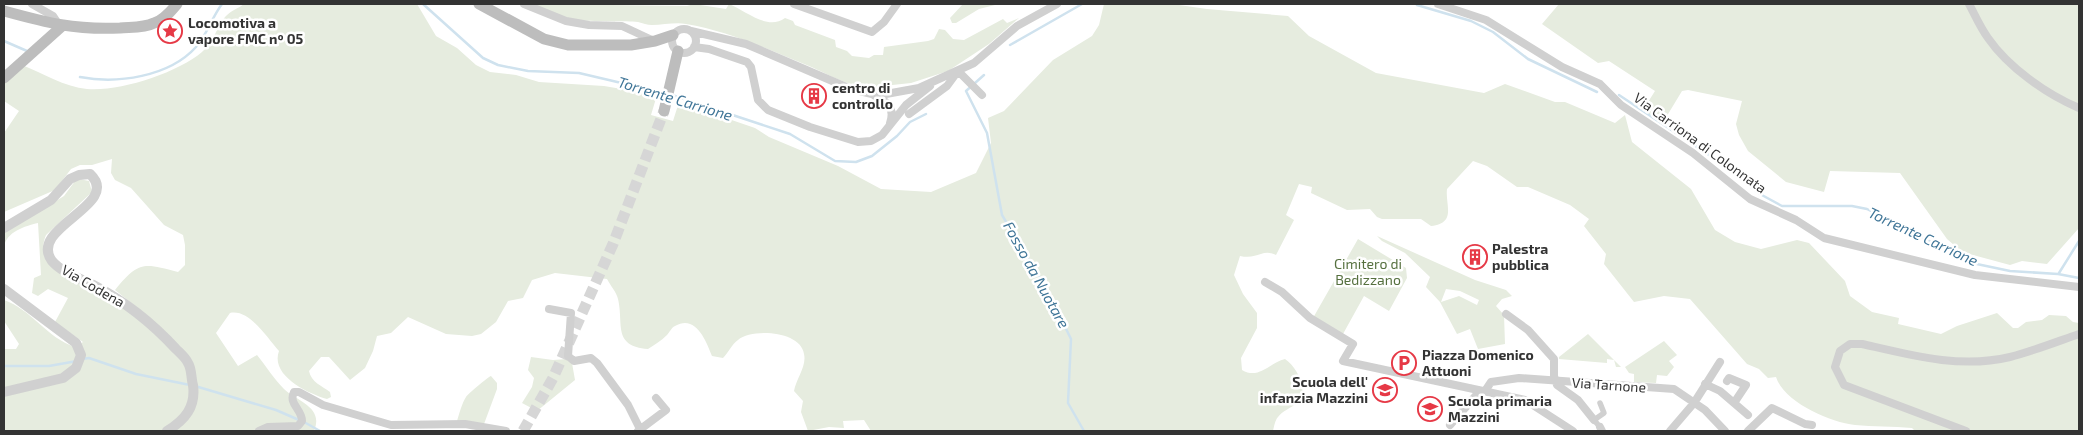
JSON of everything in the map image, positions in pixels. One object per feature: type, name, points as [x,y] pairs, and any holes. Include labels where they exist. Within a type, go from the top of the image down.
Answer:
[{"type":"main road","points":[[4,11],[59,30],[105,29],[140,27],[162,18],[177,4]]},
{"type":"main road","points":[[479,4],[544,38],[568,45],[631,45],[656,41],[680,46],[673,93],[665,107]]},
{"type":"main road","points":[[6,74],[59,30]]},
{"type":"street","points":[[32,4],[53,16],[59,30]]},
{"type":"street","points":[[524,4],[566,21],[589,25],[622,26],[656,41]]},
{"type":"street","points":[[794,4],[872,32],[884,22],[897,4]]},
{"type":"street","points":[[872,94],[904,92],[958,71],[974,63],[1017,26],[1057,4]]},
{"type":"street","name":"Via Carriona di Colonnata","points":[[1438,4],[1486,20],[1562,67],[1600,84],[1621,105],[1693,153],[1750,199],[1774,212],[1796,220],[1824,238],[1975,275],[2079,287]]},
{"type":"street","points":[[1969,4],[1987,38],[2001,54],[2036,82],[2079,108]]},
{"type":"street","points":[[680,46],[681,28],[746,44],[851,89],[872,94],[884,99],[892,111],[887,129]]},
{"type":"street","points":[[680,46],[696,40],[691,31]]},
{"type":"street","points":[[680,46],[709,49],[747,62],[752,67],[758,100],[775,114],[858,142],[876,139],[887,129],[906,105],[943,76]]},
{"type":"street","points":[[958,71],[982,95]]},
{"type":"street","points":[[909,114],[946,86],[958,71]]},
{"type":"street","name":"Via Codena","points":[[4,228],[51,200],[70,179],[79,175],[90,174],[96,179],[98,186],[95,195],[75,217],[53,235],[48,243],[48,253],[53,261],[64,270],[118,298],[159,330],[189,363],[194,397],[189,412],[181,423],[167,431]]},
{"type":"street","points":[[1265,282],[1282,292],[1310,318],[1353,344],[1344,361],[1525,400],[1573,431]]},
{"type":"street","points":[[4,288],[76,343],[81,355],[76,368],[63,378],[4,392]]},
{"type":"street","points":[[549,309],[571,312],[568,356],[574,360],[591,358],[597,363],[628,405],[639,430],[666,410],[656,398]]},
{"type":"street","points":[[1506,314],[1528,330],[1554,359],[1558,387],[1578,400],[1601,429]]},
{"type":"street","points":[[1966,431],[1844,386],[1835,367],[1840,351],[1850,344],[1862,344],[1943,361],[1989,360],[2010,357],[2079,334]]},
{"type":"street","points":[[1670,431],[1694,403],[1720,362]]},
{"type":"street","points":[[1727,381],[1729,378],[1736,379],[1746,385],[1734,403]]},
{"type":"street","name":"Via Tarnone","points":[[1450,425],[1491,382],[1506,379],[1674,389],[1705,410],[1724,431]]},
{"type":"street","points":[[1706,384],[1720,392],[1748,415]]},
{"type":"street","points":[[259,431],[268,427],[298,426],[302,421],[302,415],[294,404],[292,397],[294,392],[299,392],[323,405],[385,424],[459,428],[492,427],[506,431]]},
{"type":"street","points":[[1594,420],[1604,413],[1600,403]]},
{"type":"street","points":[[1748,431],[1772,408],[1785,412],[1798,422],[1812,425]]},
{"type":"green space","points":[[244,4],[417,4],[436,36],[457,48],[476,65],[490,72],[516,75],[539,82],[604,86],[657,95],[651,115],[673,121],[679,102],[755,128],[769,137],[838,166],[881,189],[931,192],[976,173],[991,143],[988,118],[1004,111],[1053,60],[1092,36],[1099,25],[1104,4],[1172,4],[1288,16],[1309,36],[1376,73],[1484,93],[1505,84],[1555,102],[1565,102],[1615,123],[1625,115],[1632,142],[1691,189],[1715,230],[1735,242],[1761,249],[1797,240],[1809,243],[1845,281],[1850,296],[1872,312],[1899,318],[1898,324],[1941,334],[1957,326],[1997,313],[2013,328],[2018,328],[2026,322],[2042,320],[2049,315],[2066,316],[2073,322],[2079,323],[2079,431],[1915,431],[1912,428],[1855,425],[1821,415],[1788,395],[1776,377],[1768,378],[1759,369],[1747,364],[1690,299],[1664,296],[1634,302],[1604,264],[1606,254],[1584,226],[1589,219],[1570,205],[1528,187],[1517,187],[1487,166],[1473,161],[1447,189],[1447,217],[1439,224],[1431,226],[1421,219],[1382,219],[1377,217],[1370,209],[1347,210],[1311,193],[1312,187],[1299,184],[1286,215],[1294,220],[1276,255],[1267,253],[1251,257],[1240,256],[1234,275],[1243,294],[1257,313],[1257,328],[1241,358],[1242,370],[1248,373],[1259,372],[1285,359],[1294,368],[1302,386],[1301,398],[1280,415],[1276,420],[1273,431],[871,431],[864,420],[843,421],[844,428],[829,427],[808,431],[801,412],[803,401],[794,391],[805,359],[801,346],[794,340],[785,336],[764,333],[745,336],[734,344],[723,358],[712,356],[707,343],[699,331],[694,326],[682,323],[674,327],[658,343],[648,349],[637,347],[624,338],[617,297],[607,279],[555,273],[532,280],[523,298],[508,301],[496,322],[481,334],[472,336],[446,334],[408,317],[391,333],[377,336],[373,351],[365,368],[350,380],[329,357],[321,357],[309,371],[314,381],[330,392],[331,397],[327,399],[292,382],[280,368],[278,360],[279,351],[258,326],[244,315],[230,313],[216,333],[238,366],[257,355],[284,389],[313,411],[316,416],[314,431],[4,431],[4,349],[16,349],[19,344],[4,321],[4,300],[23,310],[47,331],[65,343],[75,347],[83,342],[55,322],[68,298],[48,289],[38,296],[32,293],[34,278],[41,275],[38,223],[22,228],[12,234],[8,237],[4,247],[4,233],[64,196],[75,181],[79,179],[89,181],[92,192],[46,235],[43,246],[45,253],[50,263],[144,313],[115,290],[130,274],[142,267],[157,267],[178,272],[185,265],[185,245],[183,235],[164,225],[131,188],[115,180],[111,173],[112,159],[92,165],[80,165],[71,169],[55,190],[4,212],[4,133],[19,111],[4,101],[4,81],[22,65],[62,83],[87,89],[115,87],[147,80],[178,67],[202,52],[225,17]]},
{"type":"green space","points":[[535,4],[687,6],[694,4],[726,9],[729,4],[764,21],[778,21],[785,18],[793,21],[795,25],[835,40],[836,47],[847,51],[852,56],[869,58],[874,55],[883,55],[884,47],[934,39],[939,29],[945,30],[953,39],[964,40],[1003,19],[1007,23],[1019,18],[989,44],[948,71],[911,83],[883,86],[884,90],[855,85],[749,42],[702,27],[682,23],[652,25],[638,22],[568,19],[543,11]]},
{"type":"green space","points":[[963,4],[995,5],[979,9],[956,23],[952,23],[950,18]]},
{"type":"green space","points":[[1559,4],[2079,4],[2079,228],[2047,264],[2022,261],[2010,265],[1962,252],[1947,239],[1900,173],[1830,171],[1824,192],[1786,182],[1748,151],[1739,135],[1736,124],[1742,101],[1688,90],[1682,91],[1662,124],[1643,110],[1655,91],[1609,61],[1598,63],[1542,24]]},
{"type":"green space","points":[[1377,236],[1475,280],[1506,290],[1512,296],[1502,299],[1496,306],[1504,315],[1505,344],[1478,349],[1470,329],[1457,334],[1440,302],[1426,287],[1430,277],[1405,253],[1382,241]],"holes":[[[1446,289],[1460,291],[1479,300],[1477,305],[1459,296],[1441,302]]]},
{"type":"green space","name":"Cimitero di Bedizzano","points":[[1358,239],[1406,268],[1407,278],[1389,311],[1364,296],[1343,334],[1313,318]]},
{"type":"green space","points":[[1588,334],[1614,360],[1607,359],[1607,363],[1559,359],[1559,357]]},
{"type":"green space","points":[[1664,341],[1677,355],[1669,361],[1674,367],[1667,376],[1657,375],[1656,383],[1634,382],[1634,374],[1629,373],[1625,367]]},
{"type":"green space","points":[[531,357],[553,360],[567,359],[572,363],[575,380],[537,411],[522,403],[532,387],[534,378],[528,370]]},
{"type":"green space","points":[[1614,360],[1621,367],[1616,367]]},
{"type":"green space","points":[[491,376],[497,383],[497,389],[484,424],[457,421],[466,397]]},
{"type":"waterway","name":"Torrente Carrione","points":[[80,77],[110,79],[142,76],[172,65],[196,47],[222,4]]},
{"type":"waterway","name":"Torrente Carrione","points":[[423,4],[483,58],[498,65],[528,71],[579,73],[664,93]]},
{"type":"waterway","name":"Torrente Carrione","points":[[1010,45],[1082,4]]},
{"type":"waterway","name":"Torrente Carrione","points":[[1417,5],[1471,21],[1493,32],[1528,59],[1597,92]]},
{"type":"waterway","name":"Torrente Carrione","points":[[4,41],[27,51]]},
{"type":"waterway","name":"Fosso da Nuotare","points":[[984,75],[966,91],[987,133],[1002,215],[1047,290],[1071,339],[1068,403],[1084,431]]},
{"type":"waterway","name":"Torrente Carrione","points":[[672,95],[790,134],[835,161],[856,162],[872,156],[897,136],[910,122],[926,114]]},
{"type":"waterway","name":"Torrente Carrione","points":[[1619,95],[1712,157],[1760,194],[1782,206],[1852,206],[1867,209],[1972,263],[2010,271],[2058,274],[2079,278]]},
{"type":"waterway","points":[[2059,273],[2079,241]]},
{"type":"waterway","points":[[82,359],[89,358],[136,374],[190,385]]},
{"type":"waterway","points":[[4,366],[49,366],[77,361]]},
{"type":"waterway","points":[[195,386],[276,410],[299,420]]},
{"type":"waterway","points":[[304,422],[320,431]]},
{"type":"tunnel","points":[[523,431],[553,378],[613,244],[664,111]]},
{"type":"place","name":"Locomotiva a vapore FMC nº 05","points":[[170,31]]},
{"type":"place","name":"centro di controllo","points":[[814,96]]},
{"type":"place","name":"Palestra pubblica","points":[[1475,257]]},
{"type":"place","name":"Piazza Domenico Attuoni","points":[[1404,363]]},
{"type":"place","name":"Scuola dell' infanzia Mazzini","points":[[1385,390]]},
{"type":"place","name":"Scuola primaria Mazzini","points":[[1430,409]]}]
